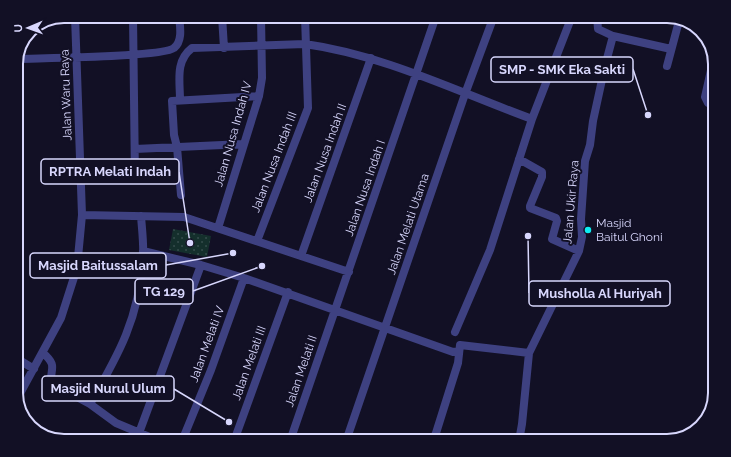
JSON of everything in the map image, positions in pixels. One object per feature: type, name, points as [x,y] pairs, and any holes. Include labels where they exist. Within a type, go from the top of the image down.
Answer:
[{"type":"street","name":"Jalan Waru Raya","points":[[23,388],[61,318],[77,268],[82,215],[75,23]]},
{"type":"street","points":[[133,23],[135,54],[135,179]]},
{"type":"street","points":[[23,59],[135,54],[172,49],[178,44],[180,34],[179,23]]},
{"type":"street","points":[[222,23],[224,48]]},
{"type":"street","name":"Jalan Nusa Indah IV","points":[[218,228],[259,96],[262,78],[261,23]]},
{"type":"street","name":"Jalan Nusa Indah III","points":[[256,241],[308,108],[305,23]]},
{"type":"street","name":"Jalan Nusa Indah I","points":[[335,310],[434,23]]},
{"type":"street","name":"Jalan Melati Utama","points":[[348,434],[465,94],[491,23]]},
{"type":"street","points":[[455,332],[490,250],[532,119],[569,23]]},
{"type":"street","points":[[596,23],[598,30],[614,36],[671,49]]},
{"type":"street","points":[[668,66],[678,24]]},
{"type":"street","name":"Jalan Ukir Raya","points":[[520,434],[529,353],[578,250],[582,237],[581,219],[585,161],[590,145],[593,121],[604,66],[614,36]]},
{"type":"street","points":[[180,100],[180,64],[184,54],[192,48],[305,44],[324,46],[371,58],[532,119]]},
{"type":"street","name":"Jalan Nusa Indah II","points":[[301,256],[371,58]]},
{"type":"street","points":[[708,84],[705,98],[708,103]]},
{"type":"street","points":[[182,195],[177,146],[174,135],[172,101],[259,96]]},
{"type":"street","points":[[135,149],[244,144]]},
{"type":"street","points":[[519,159],[542,172],[542,177],[530,208],[556,218],[557,220],[552,239],[578,250]]},
{"type":"street","points":[[82,215],[184,218],[349,272]]},
{"type":"street","points":[[90,404],[110,369],[132,322],[144,257],[141,216]]},
{"type":"street","points":[[143,251],[202,265],[244,278],[288,292],[453,352],[459,351]]},
{"type":"street","points":[[43,353],[48,357],[53,369],[51,383],[90,404],[116,423],[139,433],[202,265]]},
{"type":"street","name":"Jalan Melati IV","points":[[185,434],[211,370],[244,278]]},
{"type":"street","name":"Jalan Melati III","points":[[237,434],[288,292]]},
{"type":"street","name":"Jalan Melati II","points":[[292,434],[335,310]]},
{"type":"street","points":[[436,434],[458,363],[460,345],[529,353]]},
{"type":"street","points":[[23,362],[34,369]]},
{"type":"green space","points":[[173,229],[211,236],[207,257],[169,250]]},
{"type":"place","name":"SMP - SMK Eka Sakti","points":[[648,115]]},
{"type":"place","name":"Masjid Baitul Ghoni","points":[[588,230]]},
{"type":"place","name":"Musholla Al Huriyah","points":[[528,236]]},
{"type":"place","name":"RPTRA Melati Indah","points":[[190,243]]},
{"type":"place","name":"Masjid Baitussalam","points":[[233,253]]},
{"type":"place","name":"TG 129","points":[[262,266]]},
{"type":"place","name":"Masjid Nurul Ulum","points":[[229,422]]}]
